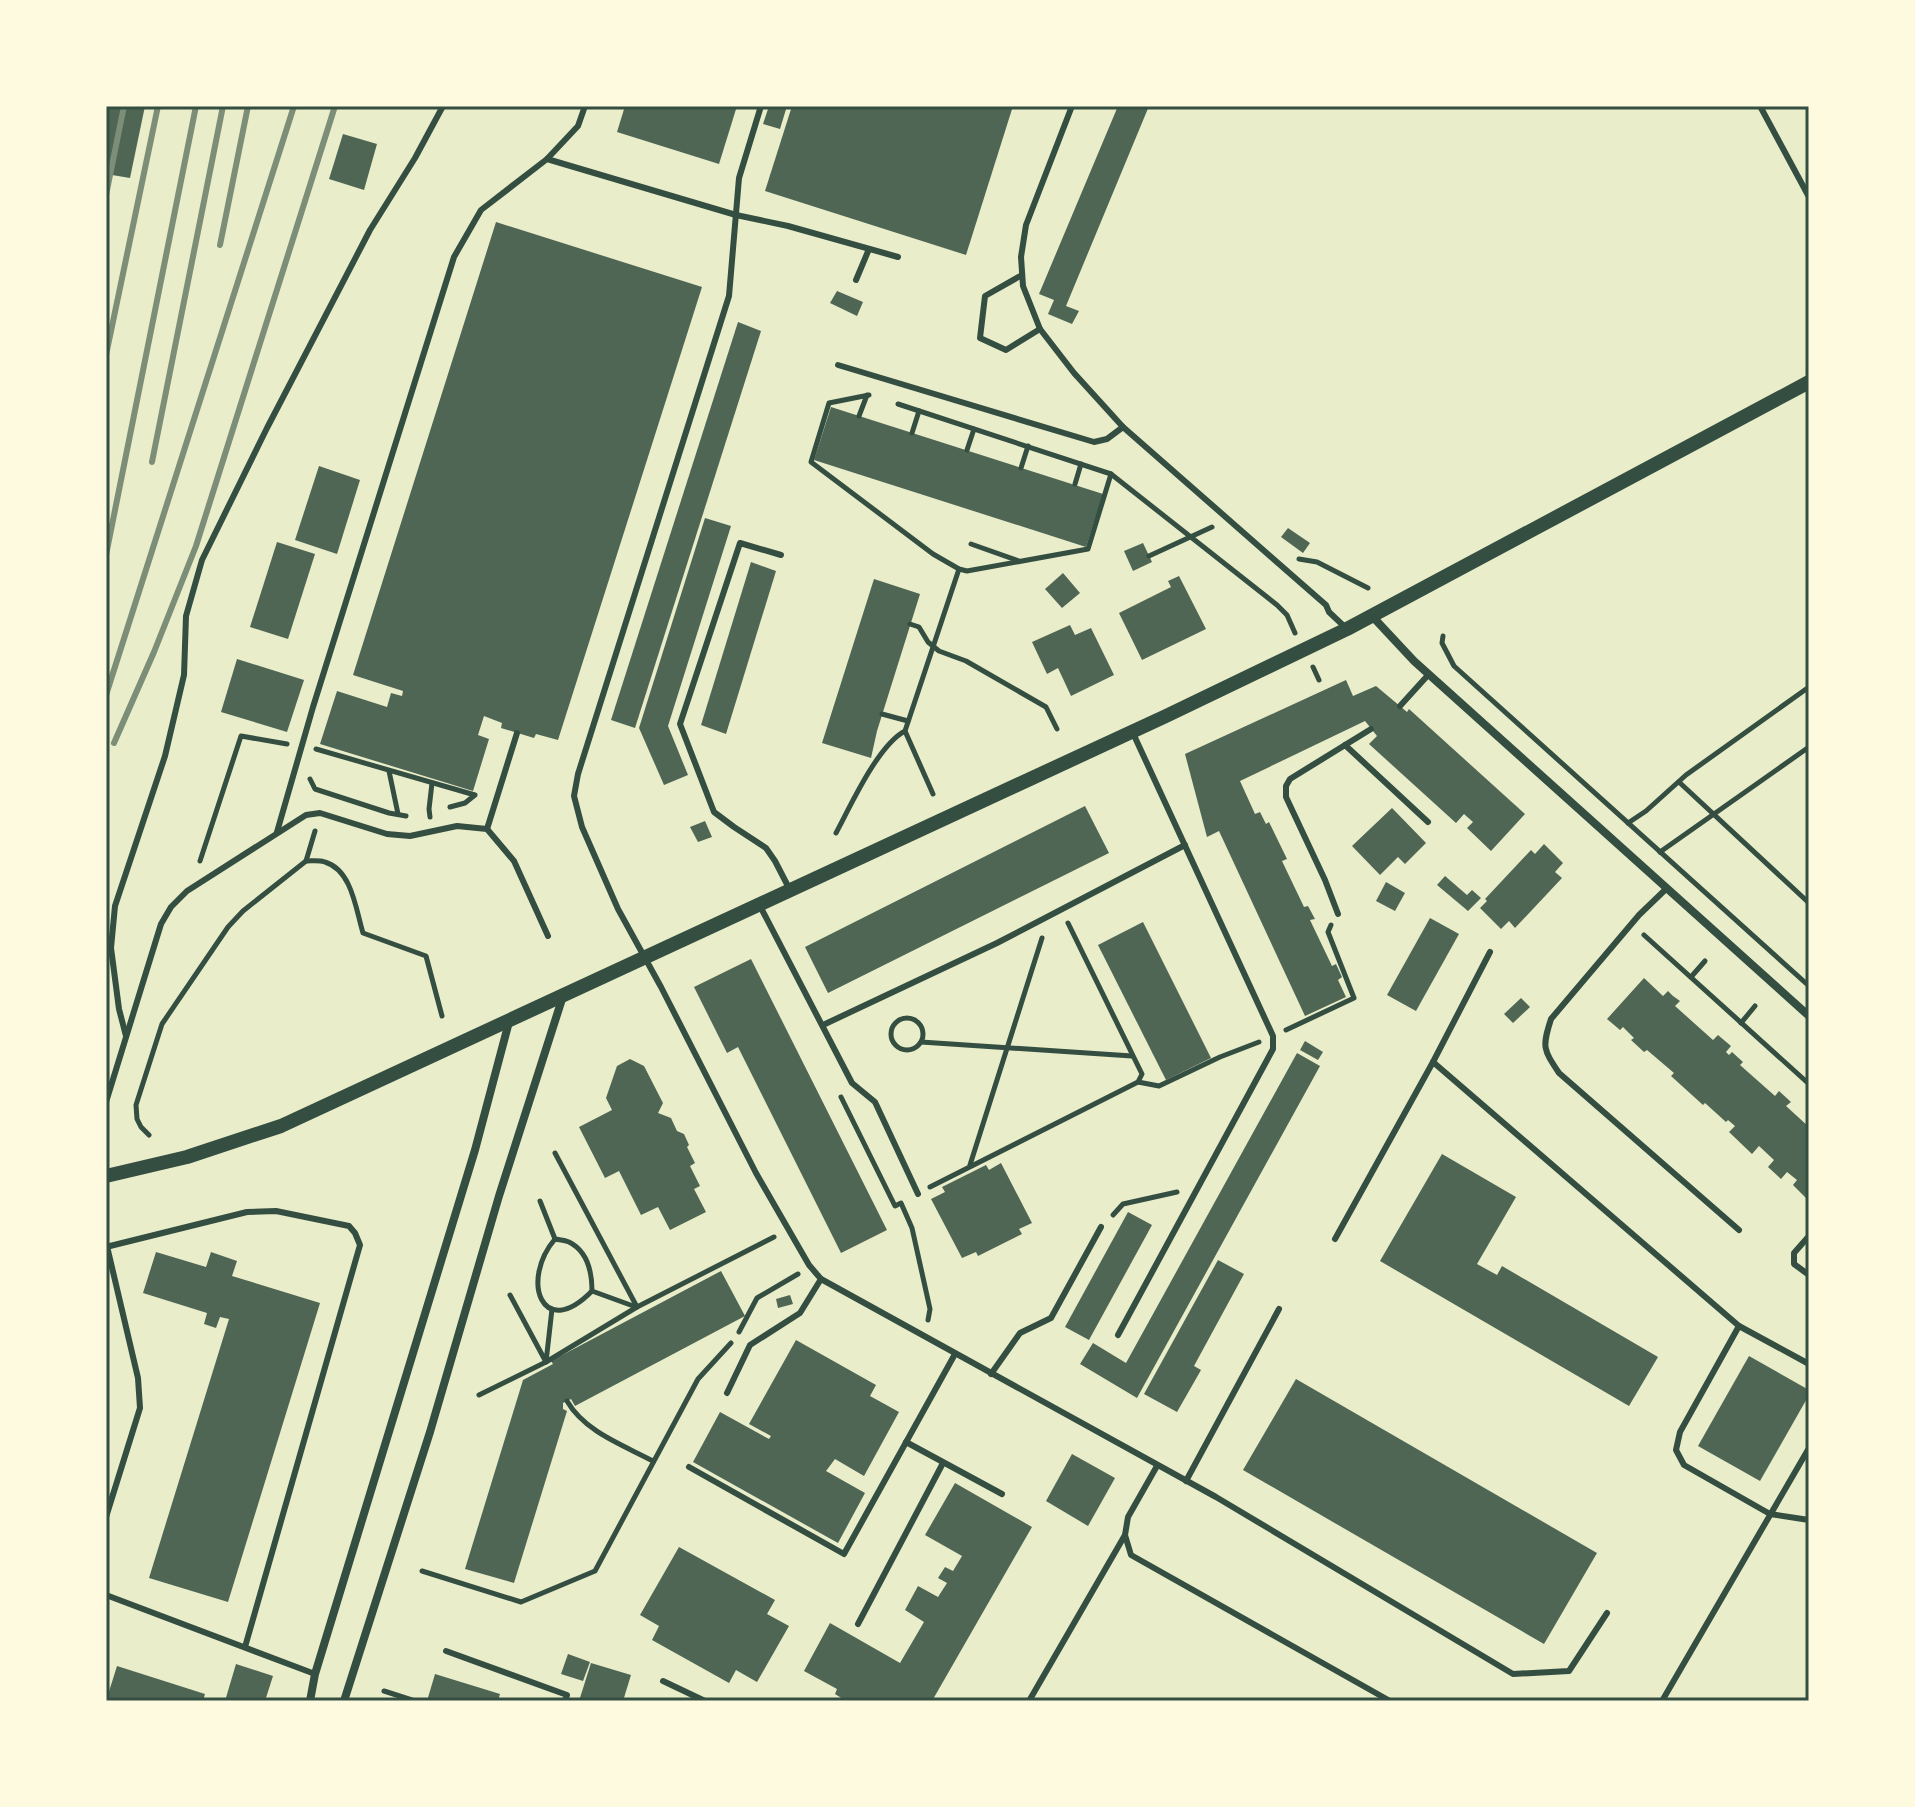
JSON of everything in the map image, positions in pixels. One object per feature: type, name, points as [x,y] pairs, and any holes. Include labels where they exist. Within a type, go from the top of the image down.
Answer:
[{"type":"street","points":[[106,1176],[187,1157],[281,1126],[509,1022],[1347,629],[1809,382]]},
{"type":"street","points":[[1372,616],[1429,674],[1809,1016]]},
{"type":"street","points":[[344,1701],[563,996]]},
{"type":"street","points":[[310,1701],[315,1674],[475,1150],[509,1022]]},
{"type":"lane","points":[[126,1036],[111,948],[115,906],[165,756],[184,675],[186,616],[202,560],[370,230],[443,106]]},
{"type":"lane","points":[[277,832],[454,257],[481,210],[547,159],[578,126],[585,106]]},
{"type":"lane","points":[[761,106],[739,178],[729,296],[578,774],[574,796],[582,827],[618,909],[756,1173],[809,1265],[821,1279],[1186,1481],[1513,1674],[1569,1671],[1607,1613]]},
{"type":"lane","points":[[1072,106],[1026,225],[1021,257],[1023,286],[1040,329],[1074,373],[1123,427],[1326,605],[1347,629]]},
{"type":"lane","points":[[1760,106],[1809,197]]},
{"type":"lane","points":[[547,159],[736,215],[788,226],[898,257]]},
{"type":"lane","points":[[856,280],[869,249]]},
{"type":"lane","points":[[1022,275],[985,296],[980,338],[1006,350],[1040,329]]},
{"type":"lane","points":[[838,365],[1094,442],[1107,439],[1123,427]]},
{"type":"lane","points":[[781,555],[740,543],[680,724],[714,812],[766,848],[790,890]]},
{"type":"lane","points":[[1400,706],[1429,674]]},
{"type":"lane","points":[[1338,914],[1286,797],[1286,786],[1290,779],[1371,729]]},
{"type":"lane","points":[[1118,1335],[1273,1049],[1273,1036],[1132,731]]},
{"type":"lane","points":[[487,829],[517,733]]},
{"type":"lane","points":[[1345,745],[1428,822]]},
{"type":"lane","points":[[106,1102],[161,924],[171,907],[187,891],[306,815],[320,813],[387,834],[410,836],[457,826],[487,829],[514,861],[548,936]]},
{"type":"lane","points":[[823,1025],[997,943],[1185,845]]},
{"type":"lane","points":[[1666,889],[1631,923],[1551,1019],[1544,1040],[1548,1056],[1559,1073],[1739,1230]]},
{"type":"lane","points":[[759,904],[852,1083],[875,1102],[918,1194]]},
{"type":"lane","points":[[1335,1239],[1490,952]]},
{"type":"lane","points":[[1433,1062],[1739,1326],[1809,1364]]},
{"type":"lane","points":[[106,1517],[140,1408],[138,1378],[106,1245],[247,1212],[276,1211],[349,1226],[360,1245],[245,1647]]},
{"type":"lane","points":[[991,1374],[1020,1333],[1051,1318],[1101,1227]]},
{"type":"lane","points":[[1809,1236],[1794,1253],[1794,1264],[1809,1275]]},
{"type":"lane","points":[[727,1393],[750,1345],[800,1313],[821,1279]]},
{"type":"lane","points":[[1186,1481],[1279,1309]]},
{"type":"lane","points":[[1739,1326],[1680,1432],[1676,1450],[1684,1465],[1770,1514],[1809,1520]]},
{"type":"lane","points":[[689,1467],[844,1554],[955,1354]]},
{"type":"lane","points":[[906,1442],[1002,1494]]},
{"type":"lane","points":[[1662,1701],[1809,1448]]},
{"type":"lane","points":[[858,1624],[943,1463]]},
{"type":"lane","points":[[1029,1701],[1125,1535],[1128,1517],[1157,1466]]},
{"type":"lane","points":[[1125,1535],[1131,1555],[1149,1567],[1390,1701]]},
{"type":"lane","points":[[106,1595],[315,1674]]},
{"type":"lane","points":[[446,1651],[567,1695],[565,1701]]},
{"type":"lane","points":[[663,1681],[705,1701]]},
{"type":"path","points":[[859,416],[867,394]]},
{"type":"path","points":[[880,398],[867,394],[829,403],[811,462],[928,551],[959,569],[967,571],[1088,549],[1111,474]]},
{"type":"path","points":[[893,403],[1111,474],[1277,605],[1287,615],[1296,634]]},
{"type":"path","points":[[912,433],[919,411]]},
{"type":"path","points":[[967,450],[974,429]]},
{"type":"path","points":[[1021,468],[1028,446]]},
{"type":"path","points":[[1075,484],[1081,464]]},
{"type":"path","points":[[1149,556],[1227,520]]},
{"type":"path","points":[[971,544],[1020,561]]},
{"type":"path","points":[[1281,566],[1295,558],[1317,562],[1368,588]]},
{"type":"path","points":[[836,833],[875,763],[892,740],[905,731],[959,569]]},
{"type":"path","points":[[910,624],[919,627],[932,646],[966,661],[1046,707],[1057,729]]},
{"type":"path","points":[[1443,636],[1442,643],[1454,666],[1809,986]]},
{"type":"path","points":[[1312,667],[1319,680]]},
{"type":"path","points":[[1628,823],[1809,687]]},
{"type":"path","points":[[882,714],[908,721]]},
{"type":"path","points":[[905,731],[933,794]]},
{"type":"path","points":[[201,882],[199,867],[241,736],[301,746],[475,795],[465,803],[419,815]]},
{"type":"path","points":[[1660,852],[1809,747]]},
{"type":"path","points":[[389,770],[398,814]]},
{"type":"path","points":[[310,775],[315,789],[408,816]]},
{"type":"path","points":[[1679,782],[1809,903]]},
{"type":"path","points":[[431,832],[432,783]]},
{"type":"path","points":[[149,1135],[137,1119],[136,1105],[162,1024],[228,927],[243,911],[306,861],[329,863],[341,872],[350,889],[363,933],[426,956],[442,1016]]},
{"type":"path","points":[[838,1091],[895,1206],[1138,1082],[1142,1074],[1061,908]]},
{"type":"path","points":[[1138,1082],[1159,1086],[1354,998],[1328,932],[1338,914]]},
{"type":"path","points":[[970,1166],[1049,915]]},
{"type":"path","points":[[1631,923],[1809,1084]]},
{"type":"path","points":[[1691,977],[1705,961]]},
{"type":"path","points":[[1741,1023],[1755,1006]]},
{"type":"path","points":[[921,1042],[922,1028],[915,1020],[904,1018],[895,1024],[891,1038],[897,1047],[906,1050],[921,1042],[1133,1056]]},
{"type":"path","points":[[1802,1078],[1809,1070]]},
{"type":"path","points":[[555,1153],[637,1307]]},
{"type":"path","points":[[1101,1227],[1123,1204],[1198,1187]]},
{"type":"path","points":[[540,1201],[555,1239]]},
{"type":"path","points":[[901,1203],[912,1228],[930,1309],[924,1337]]},
{"type":"path","points":[[479,1395],[546,1362],[637,1307],[790,1229]]},
{"type":"path","points":[[555,1239],[569,1242],[587,1260],[592,1291]]},
{"type":"path","points":[[555,1239],[546,1249],[537,1278],[539,1296],[544,1305],[552,1309],[570,1309],[592,1291]]},
{"type":"path","points":[[422,1571],[521,1602],[595,1571],[698,1379],[737,1336],[757,1298],[801,1273],[809,1265]]},
{"type":"path","points":[[592,1291],[637,1307]]},
{"type":"path","points":[[510,1295],[546,1362]]},
{"type":"path","points":[[546,1362],[552,1309]]},
{"type":"path","points":[[567,1401],[589,1426],[654,1461]]},
{"type":"path","points":[[384,1691],[415,1701]]},
{"type":"building","points":[[106,106],[145,106],[130,178],[106,174]]},
{"type":"building","points":[[625,106],[737,106],[719,164],[617,132]]},
{"type":"building","points":[[769,106],[787,106],[780,129],[763,124]]},
{"type":"building","points":[[792,106],[1013,106],[966,255],[765,191]]},
{"type":"building","points":[[1118,106],[1149,106],[1066,306],[1079,311],[1072,324],[1048,314],[1054,300],[1039,294]]},
{"type":"building","points":[[343,134],[377,144],[364,190],[329,179]]},
{"type":"building","points":[[496,222],[702,287],[558,740],[536,734],[534,738],[501,728],[502,723],[484,716],[478,735],[489,739],[473,791],[320,744],[337,691],[387,707],[391,693],[402,696],[403,691],[353,675]]},
{"type":"building","points":[[837,291],[863,302],[857,316],[830,303]]},
{"type":"building","points":[[738,322],[761,331],[635,728],[611,720]]},
{"type":"building","points":[[831,407],[1103,494],[1086,547],[814,460]]},
{"type":"building","points":[[319,466],[360,480],[337,554],[295,540]]},
{"type":"building","points":[[705,518],[731,526],[668,726],[688,775],[664,785],[639,728]]},
{"type":"building","points":[[1288,528],[1310,543],[1303,553],[1281,537]]},
{"type":"building","points":[[277,542],[315,554],[288,639],[250,627]]},
{"type":"building","points":[[1143,543],[1152,562],[1133,571],[1124,551]]},
{"type":"building","points":[[751,562],[776,571],[726,734],[701,725]]},
{"type":"building","points":[[1063,573],[1080,593],[1062,608],[1045,589]]},
{"type":"building","points":[[1179,576],[1206,629],[1142,660],[1119,613],[1171,587],[1168,581]]},
{"type":"building","points":[[874,579],[920,594],[871,758],[822,743]]},
{"type":"building","points":[[1070,625],[1075,635],[1091,628],[1114,675],[1071,696],[1058,668],[1047,674],[1032,642]]},
{"type":"building","points":[[237,659],[304,680],[287,732],[221,712]]},
{"type":"building","points":[[1346,680],[1353,696],[1376,686],[1407,712],[1409,709],[1525,814],[1491,851],[1467,828],[1473,822],[1464,814],[1456,823],[1369,744],[1377,736],[1365,721],[1240,781],[1255,814],[1260,812],[1266,824],[1269,822],[1287,859],[1282,861],[1304,907],[1308,906],[1315,919],[1310,920],[1332,966],[1336,964],[1342,977],[1338,980],[1346,997],[1305,1016],[1219,831],[1207,837],[1185,754]]},
{"type":"building","points":[[1085,806],[1109,853],[828,993],[805,947]]},
{"type":"building","points":[[1392,808],[1426,843],[1405,864],[1398,857],[1380,875],[1352,846]]},
{"type":"building","points":[[705,821],[712,837],[698,842],[690,827]]},
{"type":"building","points":[[1544,844],[1563,863],[1555,872],[1562,878],[1515,928],[1509,921],[1501,929],[1480,908],[1531,850],[1535,854]]},
{"type":"building","points":[[1445,876],[1467,895],[1472,890],[1481,898],[1468,911],[1437,885]]},
{"type":"building","points":[[1386,882],[1405,893],[1395,911],[1376,901]]},
{"type":"building","points":[[1430,918],[1459,934],[1416,1011],[1387,995]]},
{"type":"building","points":[[1143,922],[1211,1058],[1166,1080],[1098,945]]},
{"type":"building","points":[[751,959],[887,1230],[841,1253],[738,1047],[727,1053],[694,987]]},
{"type":"building","points":[[1644,978],[1663,996],[1668,991],[1680,1001],[1675,1006],[1713,1040],[1718,1035],[1731,1046],[1726,1052],[1729,1055],[1732,1052],[1743,1062],[1740,1065],[1775,1096],[1779,1091],[1791,1102],[1786,1106],[1809,1127],[1807,1199],[1793,1185],[1797,1180],[1787,1172],[1781,1179],[1768,1167],[1774,1160],[1759,1146],[1752,1154],[1729,1132],[1735,1126],[1705,1103],[1703,1105],[1671,1076],[1674,1073],[1631,1040],[1634,1038],[1623,1027],[1620,1030],[1607,1019]]},
{"type":"building","points":[[1521,998],[1530,1007],[1513,1023],[1504,1014]]},
{"type":"building","points":[[1305,1041],[1323,1052],[1318,1060],[1300,1050]]},
{"type":"building","points":[[1297,1053],[1320,1066],[1137,1398],[1080,1364],[1093,1343],[1126,1363]]},
{"type":"building","points":[[630,1059],[644,1066],[663,1103],[658,1113],[671,1118],[677,1131],[684,1134],[695,1163],[690,1166],[700,1186],[694,1189],[706,1212],[670,1230],[658,1207],[641,1215],[619,1171],[605,1178],[579,1127],[612,1110],[606,1098],[617,1066]]},
{"type":"building","points":[[1442,1154],[1516,1197],[1477,1264],[1497,1275],[1502,1266],[1658,1357],[1629,1406],[1380,1261]]},
{"type":"building","points":[[1001,1163],[1032,1223],[1019,1229],[1022,1234],[978,1256],[976,1252],[962,1258],[931,1199],[945,1192],[942,1187],[986,1165],[989,1170]]},
{"type":"building","points":[[1128,1212],[1152,1225],[1089,1340],[1065,1327]]},
{"type":"building","points":[[156,1252],[206,1267],[211,1252],[237,1261],[232,1276],[320,1303],[228,1602],[149,1578],[229,1319],[220,1317],[216,1328],[204,1324],[207,1313],[143,1293]]},
{"type":"building","points":[[1218,1260],[1244,1274],[1194,1366],[1201,1370],[1177,1412],[1144,1394]]},
{"type":"building","points":[[721,1271],[745,1316],[575,1406],[571,1399],[563,1403],[563,1409],[567,1411],[514,1583],[465,1569],[523,1380],[553,1364],[551,1361]]},
{"type":"building","points":[[790,1295],[793,1304],[778,1308],[776,1299]]},
{"type":"building","points":[[796,1340],[876,1385],[870,1396],[899,1412],[864,1476],[835,1459],[826,1471],[865,1493],[838,1543],[693,1462],[720,1412],[769,1439],[771,1436],[749,1424]]},
{"type":"building","points":[[1749,1356],[1809,1390],[1760,1481],[1698,1446]]},
{"type":"building","points":[[1296,1379],[1597,1553],[1544,1644],[1243,1470]]},
{"type":"building","points":[[1072,1454],[1115,1478],[1088,1526],[1046,1501]]},
{"type":"building","points":[[955,1483],[1032,1527],[932,1701],[846,1701],[835,1694],[837,1689],[804,1671],[830,1623],[900,1663],[924,1622],[905,1610],[918,1586],[938,1597],[947,1583],[938,1578],[945,1567],[953,1571],[962,1556],[925,1535]]},
{"type":"building","points":[[679,1547],[775,1600],[767,1614],[789,1626],[757,1682],[736,1670],[729,1683],[652,1640],[659,1626],[640,1615]]},
{"type":"building","points":[[568,1654],[590,1662],[583,1681],[561,1674]]},
{"type":"building","points":[[591,1663],[631,1675],[623,1701],[579,1701]]},
{"type":"building","points":[[236,1664],[273,1676],[265,1701],[225,1701]]},
{"type":"building","points":[[117,1666],[205,1694],[203,1701],[106,1701]]},
{"type":"building","points":[[435,1674],[500,1694],[498,1701],[427,1701]]},
{"type":"railway","points":[[106,195],[124,106]]},
{"type":"railway","points":[[106,355],[158,106]]},
{"type":"railway","points":[[106,555],[196,106]]},
{"type":"railway","points":[[152,462],[223,106]]},
{"type":"railway","points":[[220,245],[248,106]]},
{"type":"railway","points":[[106,695],[294,106]]},
{"type":"railway","points":[[114,743],[196,546],[335,106]]}]
